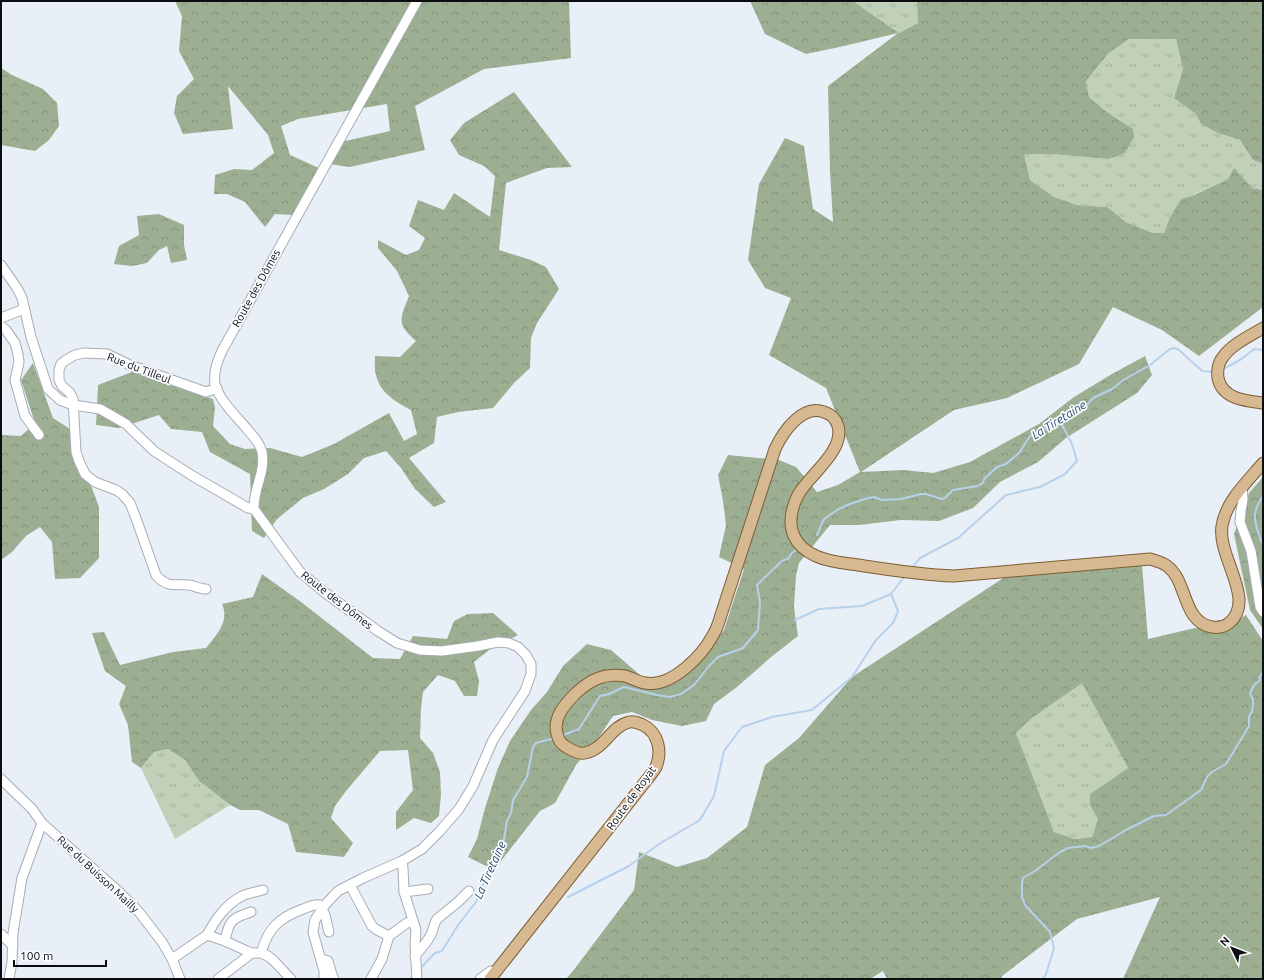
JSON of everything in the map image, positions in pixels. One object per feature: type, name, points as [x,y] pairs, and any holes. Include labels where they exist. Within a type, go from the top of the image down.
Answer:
[{"type":"main road","points":[[1263,328],[1229,350],[1223,357],[1219,369],[1219,382],[1224,390],[1231,396],[1240,400],[1263,403]]},
{"type":"main road","name":"Route de Royat","points":[[492,976],[656,767],[659,750],[657,740],[647,727],[639,723],[631,722],[623,724],[595,750],[583,753],[572,751],[560,743],[556,731],[556,721],[563,707],[576,693],[592,680],[609,675],[626,676],[646,684],[660,682],[673,678],[686,668],[701,652],[713,635],[775,448],[788,427],[797,418],[810,411],[819,410],[832,416],[837,422],[839,429],[838,438],[834,448],[827,459],[799,493],[794,503],[792,528],[794,537],[809,553],[833,561],[928,576],[954,576],[1150,560],[1161,562],[1168,566],[1175,574],[1194,616],[1201,623],[1210,627],[1218,628],[1226,626],[1234,619],[1238,611],[1239,599],[1238,587],[1222,542],[1224,517],[1228,507],[1263,463]]},
{"type":"street","name":"Route des Dômes","points":[[331,979],[328,961],[321,957],[314,936],[315,920],[323,907],[338,891],[402,862],[422,849],[439,832],[459,809],[473,786],[493,740],[525,691],[531,674],[531,664],[526,655],[518,647],[509,643],[498,642],[442,650],[420,650],[397,643],[354,614],[300,572],[254,509],[253,500],[263,465],[262,451],[256,439],[221,398],[215,384],[215,372],[223,349],[417,1]]},
{"type":"street","points":[[1,265],[17,288],[48,389],[60,400],[73,405],[100,409],[113,416],[126,424],[154,451],[198,479],[248,508],[254,509]]},
{"type":"street","points":[[1,318],[24,309]]},
{"type":"street","points":[[1,326],[6,330],[15,343],[19,362],[15,380],[25,416],[39,434]]},
{"type":"street","name":"Rue du Tilleul","points":[[73,405],[73,399],[70,393],[62,386],[59,380],[59,370],[61,364],[66,360],[75,355],[84,353],[107,354],[130,365],[206,392],[217,388]]},
{"type":"street","points":[[73,405],[76,452],[85,474],[95,482],[116,490],[122,494],[130,504],[156,575],[161,581],[168,585],[191,585],[206,589]]},
{"type":"street","points":[[1242,488],[1243,499],[1240,511],[1240,522],[1251,550],[1260,607],[1263,612]]},
{"type":"street","name":"Rue du Buisson Mailly","points":[[1,779],[28,805],[42,823],[117,890],[139,912],[162,942],[172,959],[180,979]]},
{"type":"street","points":[[9,979],[12,962],[14,927],[22,878],[42,823]]},
{"type":"street","points":[[402,862],[404,892],[416,930],[415,956],[417,979]]},
{"type":"street","points":[[350,885],[372,926],[389,936]]},
{"type":"street","points":[[404,892],[428,889]]},
{"type":"street","points":[[172,959],[207,935],[218,916],[229,905],[243,895],[263,890]]},
{"type":"street","points":[[415,956],[433,931],[434,922],[436,919],[458,902],[469,891]]},
{"type":"street","points":[[218,979],[257,953],[276,924],[289,914],[315,904],[323,907],[329,932]]},
{"type":"street","points":[[225,941],[228,927],[234,919],[237,916],[251,912]]},
{"type":"street","points":[[371,979],[382,959],[389,936],[407,923],[413,921]]},
{"type":"street","points":[[1,934],[13,946]]},
{"type":"street","points":[[207,935],[274,960],[291,979]]},
{"type":"street","points":[[480,979],[491,971],[492,976]]},
{"type":"green space","points":[[175,1],[569,1],[571,58],[484,69],[415,106],[425,150],[350,167],[329,164],[341,142],[390,131],[387,104],[298,119],[281,126],[290,155],[319,168],[293,215],[275,214],[265,227],[245,202],[227,194],[214,194],[215,175],[234,169],[252,170],[274,153],[268,135],[228,86],[233,129],[183,134],[174,113],[177,96],[194,79],[179,51],[182,16]]},
{"type":"green space","points":[[750,1],[853,1],[899,33],[918,23],[917,1],[1263,1],[1263,164],[1253,160],[1240,140],[1218,133],[1201,124],[1196,114],[1174,98],[1183,69],[1176,39],[1129,39],[1109,53],[1086,82],[1089,97],[1108,113],[1133,129],[1134,137],[1125,153],[1108,159],[1052,154],[1024,154],[1030,180],[1054,197],[1077,205],[1107,207],[1126,222],[1153,233],[1164,233],[1170,217],[1181,199],[1194,195],[1228,179],[1234,168],[1252,188],[1263,190],[1263,307],[1199,356],[1162,330],[1113,307],[1079,364],[1007,398],[954,410],[861,472],[904,470],[933,473],[970,462],[1039,424],[1074,397],[1145,356],[1152,375],[1137,393],[1066,438],[1038,462],[1000,482],[973,508],[939,521],[901,520],[859,525],[830,525],[799,563],[796,576],[794,607],[798,636],[771,657],[737,687],[714,704],[706,721],[682,726],[652,720],[632,712],[613,716],[599,737],[576,765],[555,803],[540,811],[494,870],[468,857],[477,839],[498,768],[510,741],[531,710],[547,692],[563,666],[587,644],[611,650],[655,688],[685,676],[724,630],[744,569],[719,557],[726,525],[718,475],[728,455],[779,460],[796,467],[817,492],[838,485],[860,472],[826,388],[769,355],[791,298],[765,288],[748,260],[759,184],[785,138],[804,146],[813,209],[833,222],[828,86],[898,33],[806,54],[765,34]]},
{"type":"green space","points":[[853,1],[917,1],[918,23],[899,33]]},
{"type":"green space","points":[[1129,39],[1176,39],[1183,69],[1174,98],[1197,114],[1201,124],[1218,133],[1240,140],[1253,160],[1263,164],[1263,190],[1252,188],[1229,179],[1223,181],[1181,199],[1170,217],[1164,233],[1153,233],[1126,222],[1107,207],[1077,205],[1054,197],[1030,180],[1024,154],[1052,154],[1108,159],[1108,113],[1089,97],[1086,82],[1109,53]]},
{"type":"green space","points":[[1,68],[12,75],[43,89],[57,103],[59,126],[49,140],[35,151],[1,145]]},
{"type":"green space","points":[[514,92],[572,167],[547,168],[506,183],[499,250],[531,260],[546,267],[559,289],[537,323],[531,338],[530,368],[514,383],[493,408],[458,412],[437,417],[434,443],[409,458],[446,502],[434,507],[415,489],[401,468],[386,451],[364,458],[348,474],[324,489],[303,498],[277,519],[264,538],[252,531],[250,474],[210,452],[202,432],[171,429],[159,415],[119,428],[96,425],[98,385],[132,372],[213,399],[215,408],[213,426],[230,444],[245,449],[270,448],[302,457],[334,444],[389,413],[404,441],[417,434],[411,410],[394,400],[385,392],[381,387],[375,373],[375,356],[400,357],[416,341],[405,330],[402,321],[403,310],[409,296],[397,271],[378,248],[378,240],[406,255],[419,250],[425,238],[409,226],[418,200],[444,210],[454,193],[490,217],[495,176],[484,166],[459,155],[450,140],[464,123]]},
{"type":"green space","points":[[159,214],[184,225],[184,245],[187,260],[171,263],[167,246],[159,250],[147,263],[132,266],[114,264],[119,246],[139,235],[137,216]]},
{"type":"green space","points":[[33,363],[53,418],[70,429],[99,507],[99,558],[80,578],[55,579],[52,542],[40,527],[26,536],[12,552],[1,560],[1,435],[21,436],[35,423],[21,380]]},
{"type":"green space","points":[[1263,477],[1263,629],[1250,610],[1234,534],[1249,493]]},
{"type":"green space","points":[[1142,565],[1148,639],[1195,628],[1221,630],[1246,615],[1263,641],[1263,979],[1123,979],[1160,897],[1077,919],[1002,976],[1002,979],[887,979],[883,971],[870,979],[566,979],[634,890],[639,852],[677,867],[707,858],[747,827],[765,765],[799,738],[852,677],[1008,575],[1093,566]],"holes":[[[1082,683],[1128,768],[1090,794],[1090,805],[1098,819],[1092,837],[1075,839],[1054,832],[1016,733],[1032,718]]]},
{"type":"green space","points":[[262,574],[301,602],[373,658],[400,659],[413,636],[447,639],[454,621],[468,614],[493,613],[518,635],[489,650],[474,662],[479,681],[477,696],[464,696],[455,681],[438,675],[423,692],[420,738],[433,753],[440,772],[441,795],[439,816],[431,823],[414,818],[396,830],[396,812],[413,790],[408,750],[380,751],[335,806],[331,818],[353,843],[344,857],[296,852],[288,824],[259,810],[240,810],[230,805],[199,781],[185,760],[168,749],[154,752],[141,768],[132,762],[128,725],[119,704],[126,686],[105,671],[92,633],[104,632],[120,665],[173,652],[206,648],[221,628],[224,617],[222,604],[253,597]]},
{"type":"green space","points":[[1082,682],[1128,768],[1090,794],[1090,805],[1098,819],[1092,837],[1075,839],[1054,832],[1016,733],[1032,718]]},
{"type":"green space","points":[[168,749],[185,760],[199,781],[230,805],[175,839],[141,768],[154,752]]},
{"type":"waterway","name":"La Tiretaine","points":[[817,535],[824,519],[837,510],[868,498],[874,497],[882,500],[901,499],[926,494],[941,499],[945,498],[953,490],[978,486],[983,483],[984,479],[997,467],[1006,464],[1019,453],[1030,436],[1053,425],[1064,416],[1086,406],[1093,398],[1112,389],[1125,379],[1150,365],[1170,349],[1175,348],[1179,350],[1202,371],[1213,372]]},
{"type":"waterway","name":"La Tiretaine","points":[[1221,370],[1240,360],[1254,349],[1262,350],[1263,348]]},
{"type":"waterway","points":[[912,568],[920,558],[958,538],[1006,495],[1040,487],[1065,474],[1077,461],[1072,444],[1059,419]]},
{"type":"waterway","points":[[1263,496],[1256,508],[1255,513],[1257,528],[1263,544]]},
{"type":"waterway","name":"La Tiretaine","points":[[561,736],[579,729],[600,696],[609,694],[624,687],[670,697],[681,694],[694,685],[718,657],[743,648],[758,630],[760,602],[757,585],[782,561],[789,558],[797,549]]},
{"type":"waterway","points":[[568,897],[629,866],[659,844],[700,820],[714,796],[724,751],[742,727],[772,717],[812,710],[852,677],[876,640],[893,623],[898,611],[891,594],[904,577]]},
{"type":"waterway","points":[[795,620],[819,609],[862,606],[891,594]]},
{"type":"waterway","points":[[1043,979],[1054,948],[1050,932],[1025,905],[1022,897],[1023,878],[1068,848],[1085,846],[1091,848],[1099,846],[1154,816],[1166,815],[1201,790],[1207,777],[1212,772],[1226,764],[1249,726],[1249,717],[1253,704],[1253,699],[1250,694],[1254,685],[1260,680],[1259,678],[1263,672]]},
{"type":"waterway","name":"La Tiretaine","points":[[420,969],[435,953],[442,951],[458,925],[476,902],[491,864],[503,845],[507,821],[511,813],[513,800],[527,777],[533,747],[536,743],[555,738]]},
{"type":"waterway","name":"La Tiretaine","points":[[410,979],[414,974]]}]
